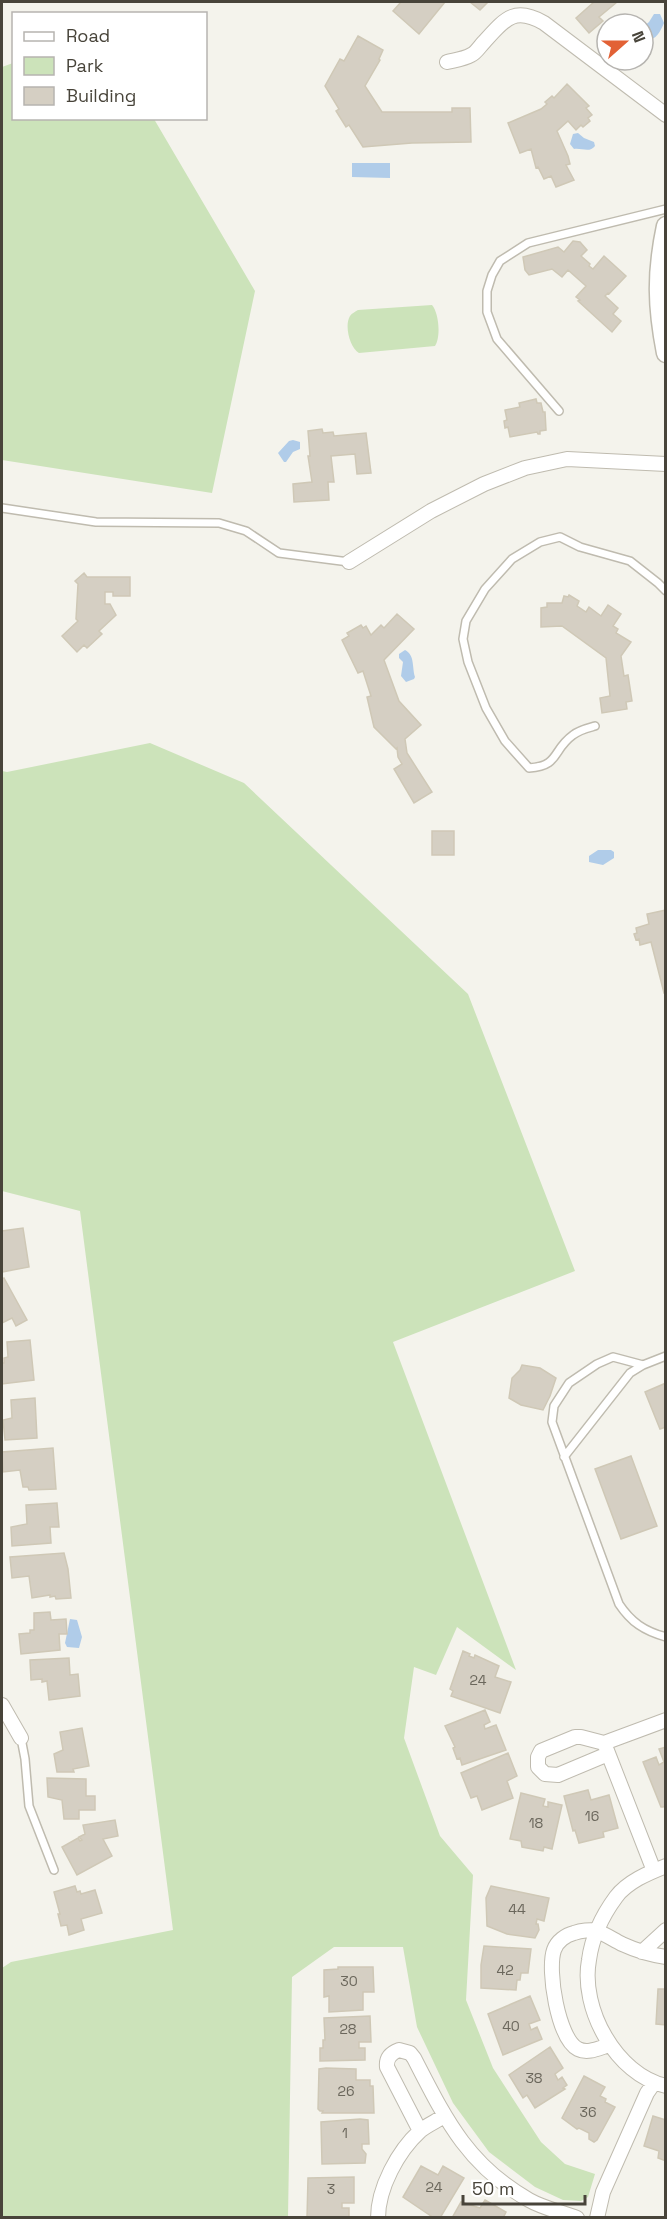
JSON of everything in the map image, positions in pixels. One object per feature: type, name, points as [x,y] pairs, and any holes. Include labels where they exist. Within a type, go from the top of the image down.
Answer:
[{"type":"street","points":[[447,62],[472,55],[501,23],[511,16],[530,15],[544,23],[666,115]]},
{"type":"street","points":[[666,226],[659,260],[658,302],[666,353]]},
{"type":"street","points":[[349,562],[431,511],[484,484],[525,468],[567,459],[666,464]]},
{"type":"street","points":[[2,1705],[21,1738]]},
{"type":"street","points":[[597,2217],[603,2192],[637,2114],[660,2085],[628,2066],[609,2045],[589,1993],[588,1962],[596,1930],[616,1896],[634,1881],[660,1869],[606,1749],[666,1720]]},
{"type":"street","points":[[609,2045],[590,2051],[580,2050],[573,2045],[565,2033],[552,1978],[553,1952],[557,1943],[565,1936],[576,1932],[596,1930],[642,1952],[666,1957]]},
{"type":"street","points":[[642,1952],[666,1930]]},
{"type":"street","points":[[420,2131],[387,2067],[386,2062],[394,2052],[399,2050],[405,2051],[414,2058],[444,2116],[456,2135],[478,2161],[505,2184],[531,2201],[577,2217]]},
{"type":"street","points":[[378,2217],[378,2206],[392,2167],[420,2131],[444,2116]]},
{"type":"lane","points":[[559,411],[497,339],[487,312],[487,291],[492,275],[500,261],[528,243],[666,209]]},
{"type":"lane","points":[[2,508],[96,522],[219,523],[246,531],[279,553],[349,562]]},
{"type":"lane","points":[[595,726],[574,733],[563,744],[552,761],[543,767],[529,768],[505,741],[486,708],[468,662],[463,639],[466,621],[485,589],[512,559],[540,542],[560,537],[580,547],[630,561],[666,591]]},
{"type":"lane","points":[[564,1457],[613,1392],[630,1374],[643,1365],[666,1356]]},
{"type":"lane","points":[[643,1365],[613,1357],[597,1364],[569,1383],[554,1406],[552,1422],[619,1604],[638,1626],[666,1637]]},
{"type":"lane","points":[[21,1738],[26,1760],[29,1806],[54,1870]]},
{"type":"green space","points":[[12,63],[12,120],[155,120],[255,291],[212,493],[2,460],[2,67]]},
{"type":"green space","points":[[432,305],[438,325],[435,346],[359,353],[351,342],[348,320],[358,310]]},
{"type":"green space","points":[[150,743],[244,783],[468,994],[575,1271],[393,1342],[516,1670],[457,1627],[436,1675],[414,1667],[404,1738],[440,1836],[473,1875],[466,2000],[493,2068],[541,2142],[565,2164],[595,2174],[588,2197],[581,2201],[563,2200],[535,2187],[489,2152],[453,2103],[417,2027],[403,1947],[334,1947],[292,1977],[288,2217],[2,2217],[2,1968],[11,1962],[173,1930],[80,1211],[2,1191],[2,771],[7,772]]},
{"type":"water","points":[[655,14],[660,14],[664,23],[655,37]]},
{"type":"water","points":[[578,133],[594,142],[595,146],[588,150],[574,149],[570,144],[573,134]]},
{"type":"water","points":[[352,163],[390,163],[390,178],[352,177]]},
{"type":"water","points":[[289,441],[300,442],[300,449],[293,452],[284,462],[278,453]]},
{"type":"water","points":[[405,650],[412,658],[415,677],[406,682],[401,676],[403,662],[399,658],[399,654]]},
{"type":"water","points":[[598,850],[611,850],[614,852],[614,858],[603,865],[589,862],[589,856]]},
{"type":"water","points":[[70,1619],[77,1620],[82,1637],[79,1648],[67,1647],[65,1643]]},
{"type":"building","points":[[401,2],[445,2],[419,34],[393,11]]},
{"type":"building","points":[[470,2],[488,2],[480,10]]},
{"type":"building","points":[[594,2],[617,2],[605,12],[595,12],[595,28],[589,33],[576,18]]},
{"type":"building","points":[[358,36],[383,50],[365,86],[382,112],[452,112],[452,108],[470,108],[471,142],[363,147],[349,125],[346,127],[336,111],[339,109],[325,86],[340,59],[344,61]]},
{"type":"building","points":[[567,84],[589,106],[586,108],[592,115],[588,118],[590,121],[583,127],[581,125],[576,130],[568,121],[557,131],[568,156],[570,164],[566,165],[574,180],[556,187],[551,176],[544,179],[538,167],[536,168],[531,149],[520,153],[508,123],[541,109],[547,104],[545,102],[552,96],[554,98]]},
{"type":"building","points":[[573,241],[580,242],[587,250],[581,256],[593,269],[604,256],[626,276],[605,296],[618,308],[613,314],[621,321],[612,332],[578,301],[580,300],[576,297],[586,286],[568,270],[562,277],[552,269],[529,275],[525,270],[523,257],[558,247],[564,252]]},
{"type":"building","points":[[536,399],[537,403],[541,403],[543,412],[545,412],[546,430],[540,431],[540,434],[537,432],[510,437],[508,427],[505,428],[504,421],[507,420],[505,410],[520,407],[519,403]]},
{"type":"building","points":[[322,429],[323,433],[333,432],[334,436],[366,433],[371,473],[357,474],[355,454],[331,456],[334,482],[328,482],[329,500],[294,502],[293,484],[312,482],[308,456],[310,456],[308,431]]},
{"type":"building","points":[[84,573],[87,577],[130,577],[130,596],[113,596],[113,592],[105,592],[105,604],[110,604],[116,615],[99,631],[102,634],[87,648],[84,645],[77,652],[62,636],[78,621],[76,619],[78,584],[75,581]]},
{"type":"building","points":[[569,595],[579,601],[577,606],[586,612],[589,607],[601,616],[608,605],[621,614],[613,626],[618,629],[616,633],[631,642],[621,656],[624,676],[628,675],[632,701],[626,702],[627,709],[602,713],[600,698],[610,696],[606,658],[562,626],[541,627],[541,608],[547,607],[547,603],[562,603],[564,596]]},
{"type":"building","points":[[397,614],[414,629],[384,660],[399,701],[421,725],[405,739],[407,753],[432,792],[414,803],[394,769],[402,764],[397,748],[374,727],[367,697],[371,696],[363,671],[358,673],[342,640],[349,636],[347,633],[361,625],[363,628],[366,626],[371,635],[381,625],[384,628]]},
{"type":"building","points":[[432,831],[454,831],[454,855],[432,855]]},
{"type":"building","points":[[666,910],[666,992],[664,993],[651,942],[640,945],[639,939],[636,940],[634,934],[637,933],[636,928],[649,924],[647,914]]},
{"type":"building","points":[[23,1228],[29,1267],[2,1272],[2,1231]]},
{"type":"building","points":[[4,1278],[27,1320],[16,1326],[12,1318],[2,1323],[2,1279]]},
{"type":"building","points":[[30,1340],[34,1380],[2,1384],[2,1363],[4,1363],[4,1358],[8,1357],[7,1342]]},
{"type":"building","points":[[522,1365],[540,1368],[556,1378],[543,1410],[521,1405],[509,1398],[512,1378]]},
{"type":"building","points":[[666,1383],[666,1427],[660,1429],[645,1392]]},
{"type":"building","points":[[35,1398],[37,1438],[5,1440],[3,1420],[12,1418],[11,1400]]},
{"type":"building","points":[[53,1448],[56,1489],[29,1490],[28,1487],[23,1487],[20,1470],[3,1472],[2,1452]]},
{"type":"building","points":[[631,1456],[657,1526],[621,1539],[595,1469]]},
{"type":"building","points":[[57,1503],[59,1527],[50,1527],[51,1543],[12,1546],[11,1527],[27,1524],[26,1505]]},
{"type":"building","points":[[64,1553],[71,1598],[56,1599],[55,1596],[50,1597],[50,1595],[32,1598],[29,1576],[12,1578],[10,1557]]},
{"type":"building","points":[[50,1612],[51,1620],[66,1619],[67,1634],[59,1634],[60,1650],[21,1654],[19,1634],[30,1633],[30,1630],[34,1630],[34,1613]]},
{"type":"building","points":[[463,1651],[470,1654],[469,1656],[474,1658],[475,1655],[499,1666],[495,1677],[511,1682],[500,1713],[451,1696],[453,1691],[450,1689]]},
{"type":"building","points":[[69,1658],[70,1675],[78,1674],[80,1696],[49,1700],[47,1681],[31,1680],[30,1660]]},
{"type":"building","points":[[485,1710],[490,1722],[484,1725],[485,1729],[496,1725],[506,1750],[462,1765],[460,1758],[457,1759],[453,1748],[455,1747],[445,1726]]},
{"type":"building","points":[[82,1728],[89,1766],[73,1769],[74,1772],[57,1772],[54,1754],[63,1750],[60,1732]]},
{"type":"building","points":[[666,1747],[666,1806],[661,1807],[643,1762],[656,1757],[659,1765],[664,1762],[659,1749]]},
{"type":"building","points":[[508,1753],[517,1776],[507,1781],[513,1798],[482,1810],[477,1796],[471,1798],[461,1773]]},
{"type":"building","points":[[47,1778],[86,1779],[86,1796],[95,1796],[95,1810],[79,1810],[79,1819],[64,1819],[62,1800],[48,1797]]},
{"type":"building","points":[[588,1790],[591,1800],[609,1795],[618,1828],[603,1832],[604,1837],[579,1843],[575,1830],[573,1831],[564,1796]]},
{"type":"building","points":[[521,1793],[545,1799],[543,1806],[548,1807],[548,1802],[562,1805],[552,1849],[544,1847],[543,1851],[522,1847],[521,1841],[510,1839]]},
{"type":"building","points":[[115,1820],[118,1836],[103,1839],[112,1856],[77,1875],[62,1847],[78,1838],[82,1840],[79,1837],[85,1834],[83,1825]]},
{"type":"building","points":[[75,1886],[77,1892],[80,1891],[81,1894],[95,1890],[102,1913],[81,1919],[84,1930],[69,1935],[67,1925],[61,1926],[54,1892]]},
{"type":"building","points":[[491,1886],[549,1898],[544,1921],[537,1919],[536,1924],[539,1930],[535,1938],[507,1934],[487,1926],[486,1898]]},
{"type":"building","points":[[484,1946],[531,1949],[528,1973],[521,1973],[520,1980],[517,1980],[516,1990],[481,1988]]},
{"type":"building","points":[[338,1967],[373,1967],[374,1992],[363,1992],[363,2010],[329,2012],[329,1996],[324,1997],[324,1970],[338,1969]]},
{"type":"building","points":[[658,1989],[666,1989],[666,2025],[656,2024]]},
{"type":"building","points":[[530,1996],[540,2020],[529,2024],[531,2030],[537,2027],[542,2039],[503,2055],[488,2014]]},
{"type":"building","points":[[370,2016],[371,2042],[359,2042],[359,2048],[365,2048],[365,2060],[320,2061],[320,2048],[323,2048],[323,2040],[325,2040],[324,2018]]},
{"type":"building","points":[[550,2047],[563,2068],[555,2074],[558,2080],[562,2077],[567,2085],[563,2088],[565,2089],[535,2108],[527,2095],[523,2098],[509,2075]]},
{"type":"building","points":[[319,2069],[356,2069],[356,2080],[370,2080],[370,2086],[373,2086],[374,2113],[322,2113],[323,2111],[318,2109]]},
{"type":"building","points":[[584,2076],[605,2087],[600,2096],[606,2099],[605,2102],[615,2107],[594,2142],[589,2139],[589,2133],[577,2129],[562,2118]]},
{"type":"building","points":[[653,2116],[666,2120],[666,2161],[658,2158],[659,2151],[644,2146]]},
{"type":"building","points":[[368,2120],[369,2144],[362,2144],[362,2149],[366,2154],[365,2163],[322,2164],[321,2122]]},
{"type":"building","points":[[421,2166],[438,2175],[443,2166],[464,2178],[440,2218],[434,2218],[403,2197]]},
{"type":"building","points":[[354,2177],[354,2203],[342,2203],[342,2208],[349,2208],[349,2218],[307,2218],[308,2178]]},
{"type":"building","points":[[485,2200],[506,2212],[503,2218],[452,2218],[461,2202],[480,2208]]}]
